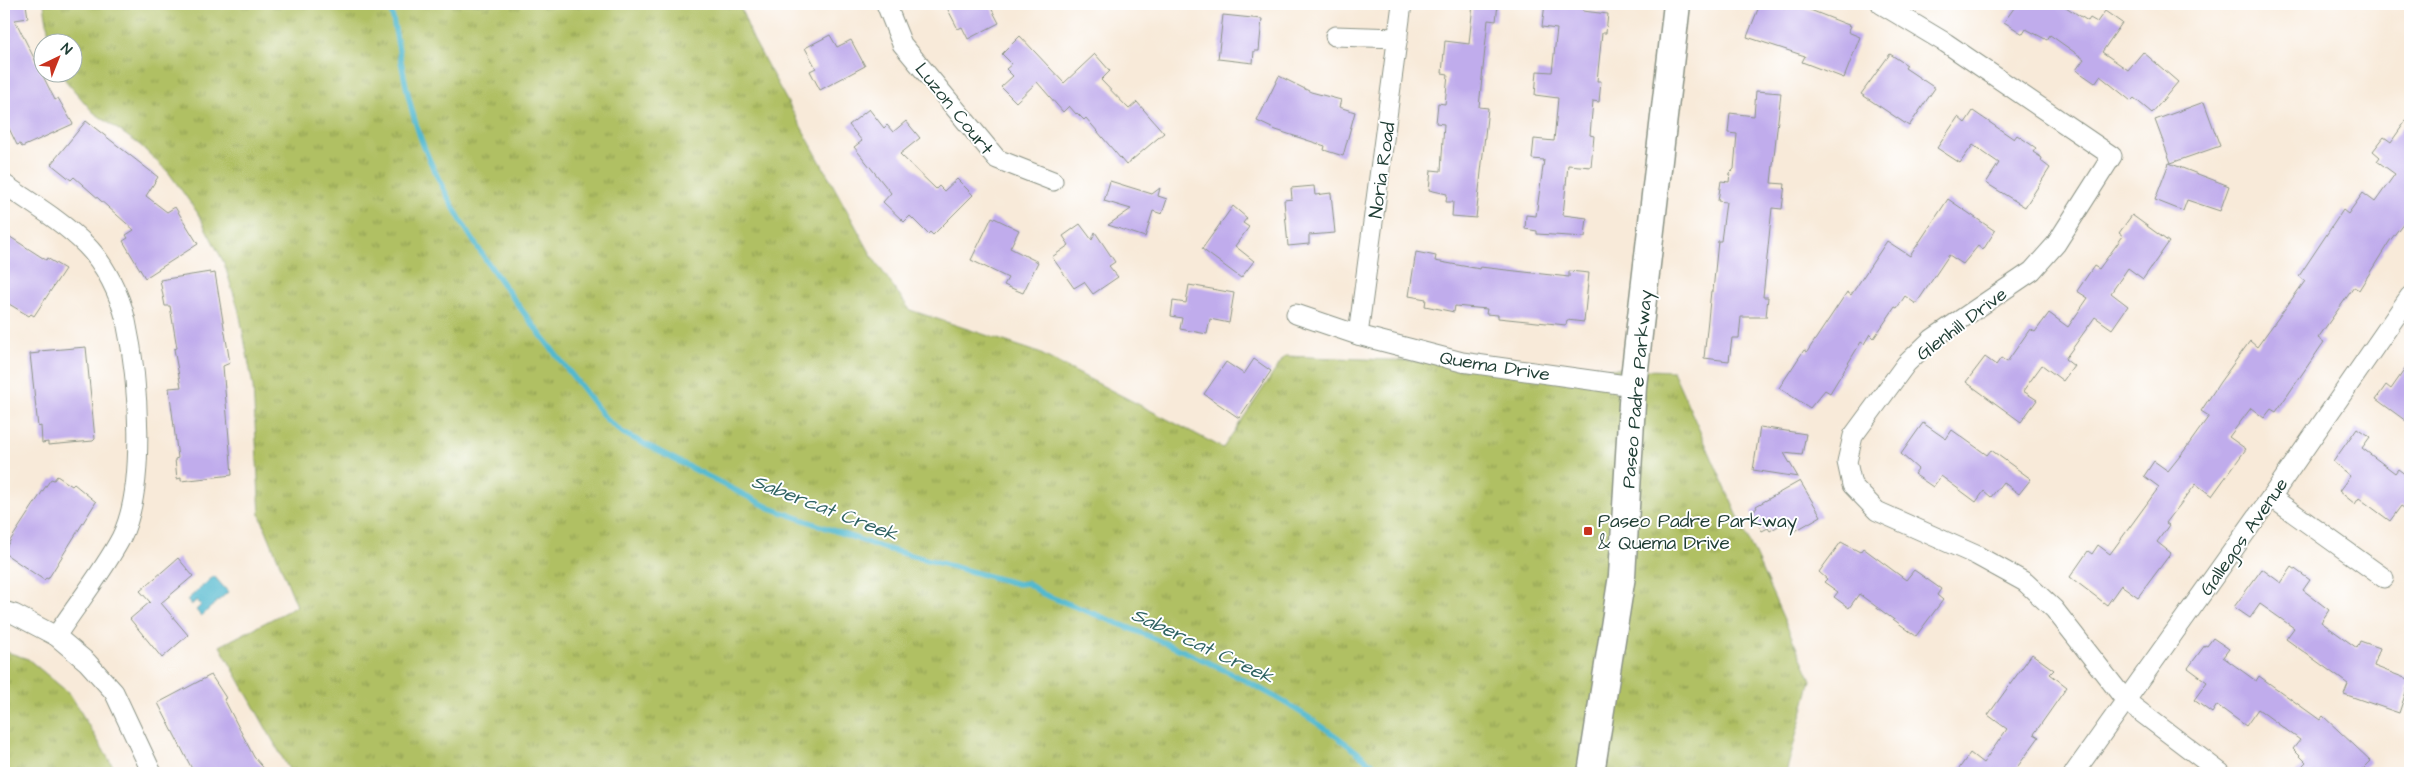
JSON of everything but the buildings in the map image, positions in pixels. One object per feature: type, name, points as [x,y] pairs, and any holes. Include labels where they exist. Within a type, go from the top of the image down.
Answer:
[{"type":"main road","name":"Paseo Padre Parkway","points":[[1592,761],[1622,576],[1634,386],[1677,4]]},
{"type":"street","name":"Luzon Court","points":[[886,4],[902,44],[997,159],[1053,181]]},
{"type":"street","name":"Noria Road","points":[[1358,335],[1402,4]]},
{"type":"street","name":"Glenhill Drive","points":[[1881,4],[1946,43],[2112,156],[2056,244],[2032,271],[1932,339],[1906,364],[1853,436],[1847,462],[1852,485],[1878,511],[1976,555],[2025,582],[2054,609],[2126,701]]},
{"type":"street","points":[[1335,36],[1398,38]]},
{"type":"street","points":[[4,184],[86,245],[110,279],[126,320],[135,378],[138,471],[132,506],[121,537],[56,636]]},
{"type":"street","name":"Gallegos Avenue","points":[[2074,773],[2271,497],[2410,296]]},
{"type":"street","name":"Quema Drive","points":[[1296,314],[1358,335],[1462,362],[1634,386]]},
{"type":"street","points":[[2271,497],[2384,578]]},
{"type":"street","points":[[4,611],[14,614],[56,636],[88,662],[114,692],[152,773]]},
{"type":"street","points":[[2126,701],[2221,773]]},
{"type":"green space","points":[[44,4],[739,4],[753,39],[873,258],[910,310],[1037,352],[1223,448],[1285,356],[1673,371],[1811,680],[1786,773],[704,773],[693,764],[630,773],[291,773],[220,646],[297,606],[260,515],[253,386],[239,311],[224,263],[197,212],[169,173],[140,145],[93,112],[67,82],[82,82],[82,32],[48,32]]},
{"type":"green space","points":[[4,651],[28,659],[70,694],[117,773],[4,773]]},
{"type":"water","points":[[214,576],[228,592],[201,616],[196,610],[201,605],[197,600],[191,605],[187,600]]},
{"type":"waterway","name":"Sabercat Creek","points":[[390,4],[412,112],[424,147],[441,184],[483,255],[530,322],[606,419],[623,433],[770,508],[880,547],[1018,584],[1027,583],[1043,594],[1177,648],[1221,668],[1305,715],[1345,742],[1382,773]]},
{"type":"place","name":"Paseo Padre Parkway & Quema Drive","points":[[1588,531]]}]
